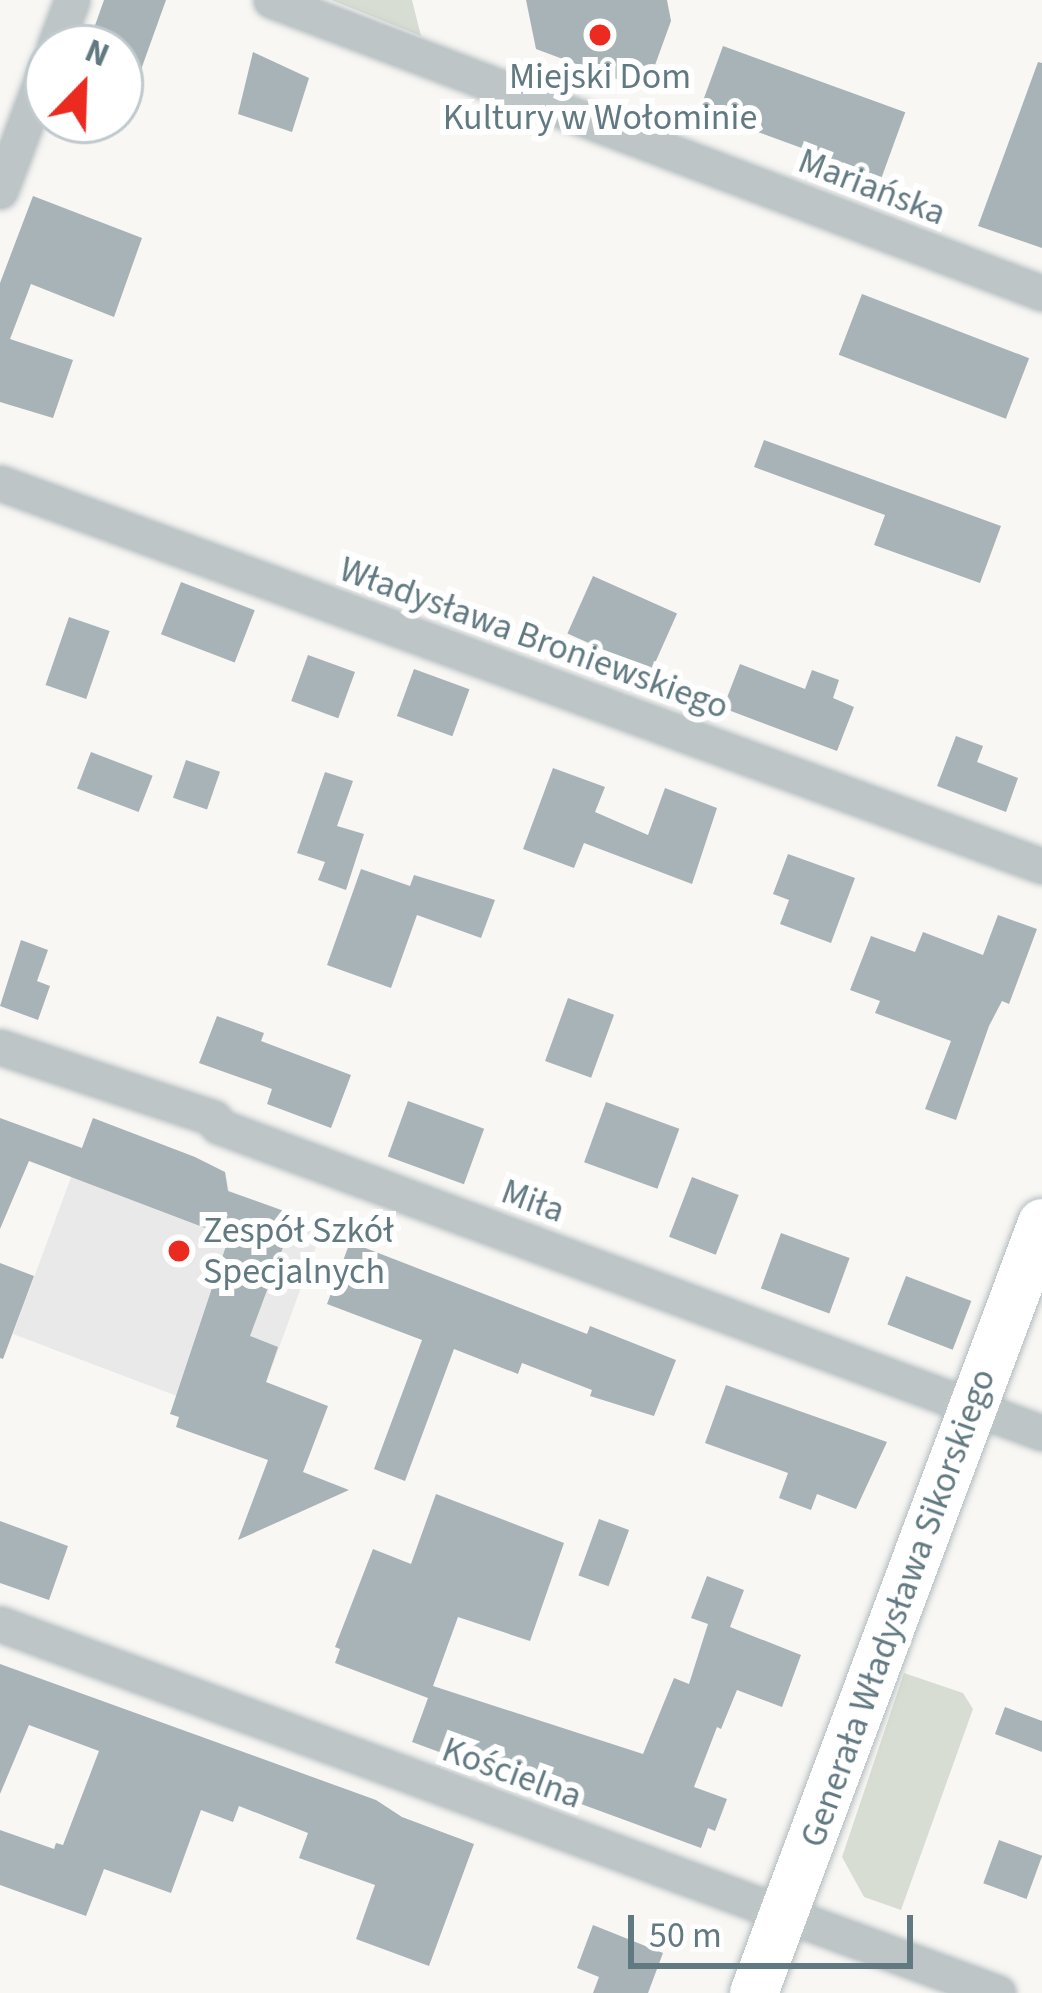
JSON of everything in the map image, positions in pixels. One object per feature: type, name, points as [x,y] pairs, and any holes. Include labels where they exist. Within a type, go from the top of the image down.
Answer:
[{"type":"street","name":"Mariańska","points":[[271,0],[1042,293]]},
{"type":"street","points":[[0,191],[24,127]]},
{"type":"street","name":"Władysława Broniewskiego","points":[[0,483],[1042,866]]},
{"type":"street","name":"Miła","points":[[0,1047],[97,1084],[113,1081],[214,1118],[218,1126],[1042,1433]]},
{"type":"street","name":"Generała Władysława Sikorskiego","points":[[754,1993],[1042,1223]]},
{"type":"street","name":"Kościelna","points":[[0,1624],[998,1993]]},
{"type":"shaded area","points":[[331,0],[412,0],[421,36]]},
{"type":"shaded area","name":"Zespół Szkół Specjalnych","points":[[93,1118],[225,1172],[229,1191],[324,1225],[251,1424],[13,1334]]},
{"type":"shaded area","points":[[904,1673],[963,1693],[973,1709],[901,1910],[864,1897],[842,1857]]},
{"type":"building","points":[[104,0],[166,0],[144,61],[144,24],[96,24]]},
{"type":"building","name":"Miejski Dom Kultury w Wołominie","points":[[526,0],[667,0],[671,21],[646,90],[536,49]]},
{"type":"building","points":[[723,46],[905,112],[882,177],[699,111]]},
{"type":"building","points":[[253,52],[309,78],[292,132],[238,114]]},
{"type":"building","points":[[1038,62],[1042,63],[1042,248],[978,226]]},
{"type":"building","points":[[33,196],[142,238],[114,317],[31,284],[10,339],[73,360],[53,418],[0,402],[0,283]]},
{"type":"building","points":[[862,294],[1029,358],[1006,419],[839,355]]},
{"type":"building","points":[[764,440],[1001,526],[980,583],[874,545],[885,515],[754,467]]},
{"type":"building","points":[[593,576],[677,613],[651,671],[567,634]]},
{"type":"building","points":[[181,582],[255,610],[235,663],[161,634]]},
{"type":"building","points":[[69,617],[110,631],[86,699],[46,685]]},
{"type":"building","points":[[308,655],[355,672],[338,718],[291,701]]},
{"type":"building","points":[[740,664],[805,689],[812,670],[839,680],[833,698],[854,707],[837,751],[723,708]]},
{"type":"building","points":[[414,669],[469,689],[452,736],[397,716]]},
{"type":"building","points":[[956,736],[983,746],[977,762],[1018,778],[1006,812],[937,786]]},
{"type":"building","points":[[91,752],[153,776],[139,812],[77,788]]},
{"type":"building","points":[[186,760],[220,772],[207,810],[173,798]]},
{"type":"building","points":[[553,768],[605,787],[595,812],[648,835],[665,788],[717,808],[692,884],[584,843],[574,868],[523,849]]},
{"type":"building","points":[[325,772],[353,781],[337,826],[364,834],[346,890],[318,880],[325,862],[297,853]]},
{"type":"building","points":[[788,854],[855,878],[831,943],[780,924],[789,900],[773,894]]},
{"type":"building","points":[[361,869],[410,886],[414,875],[495,900],[481,938],[417,915],[391,988],[327,965]]},
{"type":"building","points":[[998,915],[1037,929],[1009,1004],[1002,1001],[989,1026],[956,1120],[925,1109],[951,1041],[875,1013],[880,1001],[850,990],[871,936],[915,952],[923,932],[983,955]]},
{"type":"building","points":[[21,940],[48,950],[37,981],[50,986],[38,1020],[0,1006]]},
{"type":"building","points":[[568,998],[614,1015],[591,1078],[545,1061]]},
{"type":"building","points":[[217,1016],[264,1033],[261,1041],[351,1075],[331,1128],[267,1104],[272,1089],[199,1063]]},
{"type":"building","points":[[408,1101],[484,1129],[464,1184],[388,1156]]},
{"type":"building","points":[[606,1102],[679,1129],[657,1189],[584,1162]]},
{"type":"building","points":[[0,1118],[82,1148],[93,1118],[195,1157],[225,1172],[228,1191],[295,1215],[250,1336],[278,1347],[266,1382],[328,1406],[303,1472],[349,1490],[238,1540],[268,1460],[176,1427],[179,1417],[170,1414],[229,1237],[29,1161],[0,1229]]},
{"type":"building","points":[[692,1177],[739,1195],[716,1255],[669,1237]]},
{"type":"building","points":[[781,1233],[850,1258],[829,1313],[761,1288]]},
{"type":"building","points":[[350,1242],[587,1334],[590,1326],[676,1360],[654,1416],[590,1396],[592,1390],[522,1363],[518,1374],[454,1349],[405,1481],[374,1469],[422,1340],[327,1304]]},
{"type":"building","points":[[0,1263],[34,1276],[3,1359],[0,1358]]},
{"type":"building","points":[[906,1276],[971,1301],[953,1350],[887,1325]]},
{"type":"building","points":[[726,1385],[887,1442],[856,1509],[817,1494],[811,1510],[779,1498],[788,1473],[705,1443]]},
{"type":"building","points":[[436,1494],[564,1543],[530,1641],[458,1617],[433,1686],[643,1754],[674,1678],[689,1684],[708,1624],[691,1618],[707,1576],[744,1590],[730,1627],[801,1655],[782,1707],[737,1690],[721,1729],[717,1727],[694,1787],[727,1799],[715,1831],[708,1828],[701,1848],[412,1742],[428,1698],[335,1663],[340,1649],[335,1647],[373,1549],[411,1564]]},
{"type":"building","points":[[599,1519],[629,1530],[609,1586],[578,1575]]},
{"type":"building","points":[[0,1521],[68,1546],[49,1600],[0,1583]]},
{"type":"building","points":[[0,1664],[376,1800],[402,1817],[474,1844],[429,1966],[356,1939],[375,1885],[299,1858],[308,1833],[239,1806],[233,1822],[201,1810],[171,1893],[104,1869],[86,1916],[0,1885],[0,1830],[54,1849],[56,1843],[63,1845],[99,1751],[29,1725],[0,1794]]},
{"type":"building","points":[[1005,1707],[1042,1721],[1042,1752],[995,1734]]},
{"type":"building","points":[[999,1840],[1042,1856],[1026,1899],[983,1883]]},
{"type":"building","points":[[593,1925],[663,1953],[648,1993],[593,1993],[599,1977],[577,1968]]},
{"type":"place","name":"Miejski Dom Kultury w Wołominie","points":[[600,35]]},
{"type":"place","name":"Zespół Szkół Specjalnych","points":[[179,1251]]}]
